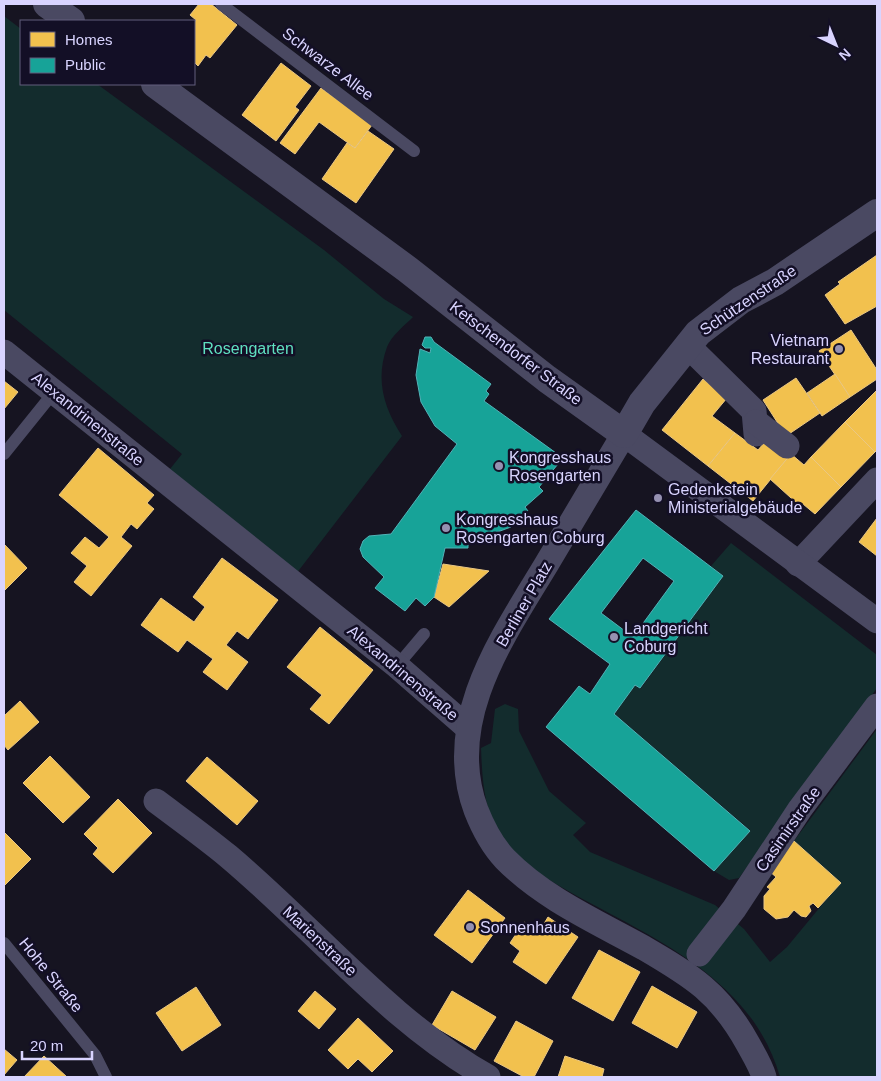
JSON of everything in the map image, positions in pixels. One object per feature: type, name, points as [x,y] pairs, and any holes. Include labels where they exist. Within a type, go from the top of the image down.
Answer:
[{"type":"street","points":[[47,4],[69,20]]},
{"type":"street","name":"Ketschendorfer Straße","points":[[156,85],[407,269],[548,379],[877,621]]},
{"type":"street","name":"Schützenstraße","points":[[624,434],[642,403],[686,345],[698,333],[741,300],[775,282],[877,214]]},
{"type":"street","points":[[686,345],[754,411],[756,428],[787,446]]},
{"type":"street","name":"Alexandrinenstraße","points":[[4,352],[397,666],[468,728],[466,750],[470,791],[485,833],[505,859],[545,892],[686,972],[714,995],[736,1023],[764,1077]]},
{"type":"street","name":"Berliner Platz","points":[[468,728],[478,689],[508,628],[624,434]]},
{"type":"street","points":[[798,564],[876,483]]},
{"type":"street","name":"Casimirstraße","points":[[700,954],[734,909],[800,809],[877,706]]},
{"type":"street","name":"Marienstraße","points":[[156,801],[228,856],[352,971],[430,1039],[488,1077]]},
{"type":"lane","name":"Schwarze Allee","points":[[221,4],[414,150]]},
{"type":"lane","points":[[4,454],[54,392]]},
{"type":"lane","points":[[397,666],[424,634]]},
{"type":"lane","name":"Hohe Straße","points":[[4,943],[95,1055],[106,1077]]},
{"type":"green space","name":"Rosengarten","points":[[4,16],[20,28],[20,85],[98,85],[324,250],[384,299],[413,317],[398,331],[389,343],[383,359],[383,393],[390,415],[402,436],[296,574],[170,469],[182,454],[4,310]]},
{"type":"green space","points":[[731,543],[877,655],[877,688],[739,878],[729,880],[714,871],[750,830],[614,714],[635,685],[641,688],[723,576],[711,566]]},
{"type":"green space","points":[[505,704],[518,709],[519,731],[549,791],[586,823],[573,835],[590,852],[715,905],[744,929],[770,962],[787,947],[840,883],[794,841],[877,729],[877,1077],[780,1077],[767,1043],[748,1014],[725,989],[699,967],[670,947],[553,882],[529,866],[508,846],[493,822],[487,804],[481,748],[491,743],[495,709]]},
{"type":"building: Homes","points":[[199,4],[211,4],[237,25],[210,58],[206,55],[198,66],[195,63],[196,20],[190,15]]},
{"type":"building: Homes","points":[[281,63],[311,86],[295,107],[299,110],[276,141],[242,115]]},
{"type":"building: Homes","points":[[321,88],[372,125],[355,148],[319,122],[295,154],[280,143]]},
{"type":"building: Homes","points":[[368,131],[394,149],[356,203],[322,179],[347,143],[355,148]]},
{"type":"building: Homes","points":[[877,255],[877,306],[845,324],[825,295],[840,284],[838,282]]},
{"type":"building: Homes","points":[[851,330],[877,370],[877,379],[850,397],[819,351]]},
{"type":"building: Homes","points":[[835,374],[850,397],[822,416],[807,393]]},
{"type":"building: Homes","points":[[796,378],[820,413],[786,436],[763,400]]},
{"type":"building: Homes","points":[[703,379],[727,398],[712,416],[735,433],[708,466],[662,430]]},
{"type":"building: Homes","points":[[4,381],[18,392],[4,409]]},
{"type":"building: Homes","points":[[877,390],[877,450],[875,452],[845,422]]},
{"type":"building: Homes","points":[[845,422],[875,452],[841,487],[811,457]]},
{"type":"building: Homes","points":[[735,433],[758,450],[770,436],[792,453],[753,501],[708,466]]},
{"type":"building: Homes","points":[[98,448],[154,495],[147,503],[154,509],[137,529],[131,524],[121,537],[132,546],[91,596],[74,582],[87,566],[71,553],[85,537],[99,548],[109,537],[59,495]]},
{"type":"building: Homes","points":[[791,454],[804,465],[811,457],[841,487],[815,514],[803,504],[801,507],[770,479]]},
{"type":"building: Homes","points":[[877,518],[877,556],[859,542]]},
{"type":"building: Homes","points":[[4,544],[27,568],[4,591]]},
{"type":"building: Homes","points":[[222,558],[278,600],[248,639],[237,631],[226,645],[248,662],[227,690],[203,672],[213,659],[187,640],[178,652],[141,625],[161,598],[194,622],[205,607],[193,597]]},
{"type":"building: Homes","points":[[443,564],[489,571],[449,607],[434,597]]},
{"type":"building: Homes","points":[[320,627],[373,670],[329,724],[310,709],[322,695],[287,667]]},
{"type":"building: Homes","points":[[20,701],[39,722],[8,750],[4,745],[4,716]]},
{"type":"building: Homes","points":[[50,756],[90,797],[63,823],[23,783]]},
{"type":"building: Homes","points":[[207,757],[258,801],[237,825],[186,781]]},
{"type":"building: Homes","points":[[118,799],[152,833],[113,873],[93,854],[98,848],[84,834]]},
{"type":"building: Homes","points":[[4,832],[31,859],[4,886]]},
{"type":"building: Homes","points":[[794,841],[841,883],[818,908],[813,903],[809,906],[811,911],[806,917],[801,916],[794,910],[788,917],[776,919],[764,909],[764,896],[770,889],[767,887],[776,877],[768,870]]},
{"type":"building: Homes","name":"Sonnenhaus","points":[[468,890],[505,918],[472,963],[434,935]]},
{"type":"building: Homes","points":[[548,917],[578,937],[546,984],[513,962],[520,951],[510,943],[524,922],[539,932]]},
{"type":"building: Homes","points":[[599,950],[640,972],[613,1021],[572,998]]},
{"type":"building: Homes","points":[[652,986],[697,1012],[677,1048],[632,1023]]},
{"type":"building: Homes","points":[[196,987],[221,1025],[182,1051],[156,1013]]},
{"type":"building: Homes","points":[[315,991],[336,1009],[319,1029],[298,1011]]},
{"type":"building: Homes","points":[[452,991],[496,1017],[475,1050],[432,1025]]},
{"type":"building: Homes","points":[[358,1018],[393,1051],[372,1072],[358,1059],[348,1069],[328,1050]]},
{"type":"building: Homes","points":[[516,1021],[553,1041],[534,1077],[524,1077],[494,1061]]},
{"type":"building: Homes","points":[[4,1049],[17,1060],[4,1075]]},
{"type":"building: Homes","points":[[44,1056],[67,1077],[24,1077]]},
{"type":"building: Homes","points":[[565,1056],[604,1069],[602,1077],[558,1077]]},
{"type":"building: Public","name":"Kongresshaus Rosengarten","points":[[425,337],[431,337],[434,342],[491,384],[486,391],[489,394],[484,401],[563,458],[539,487],[543,491],[525,507],[528,511],[509,523],[511,527],[489,535],[491,540],[468,543],[468,548],[445,548],[434,597],[425,606],[416,598],[405,611],[375,588],[384,577],[363,557],[360,549],[363,541],[369,536],[391,534],[457,444],[435,426],[421,402],[416,375],[420,349],[430,353],[431,348],[425,348],[422,345]]},
{"type":"building: Public","points":[[636,510],[723,576],[640,688],[635,685],[614,714],[750,831],[714,871],[546,727],[579,686],[590,694],[610,664],[549,619]],"holes":[[[643,558],[674,581],[633,637],[601,613]]]},
{"type":"place","name":"Vietnam Restaurant","points":[[839,349]]},
{"type":"place","name":"Kongresshaus Rosengarten","points":[[499,466]]},
{"type":"place","name":"Gedenkstein Ministerialgebäude","points":[[658,498]]},
{"type":"place","name":"Kongresshaus Rosengarten Coburg","points":[[446,528]]},
{"type":"place","name":"Landgericht Coburg","points":[[614,637]]},
{"type":"place","name":"Sonnenhaus","points":[[470,927]]}]
